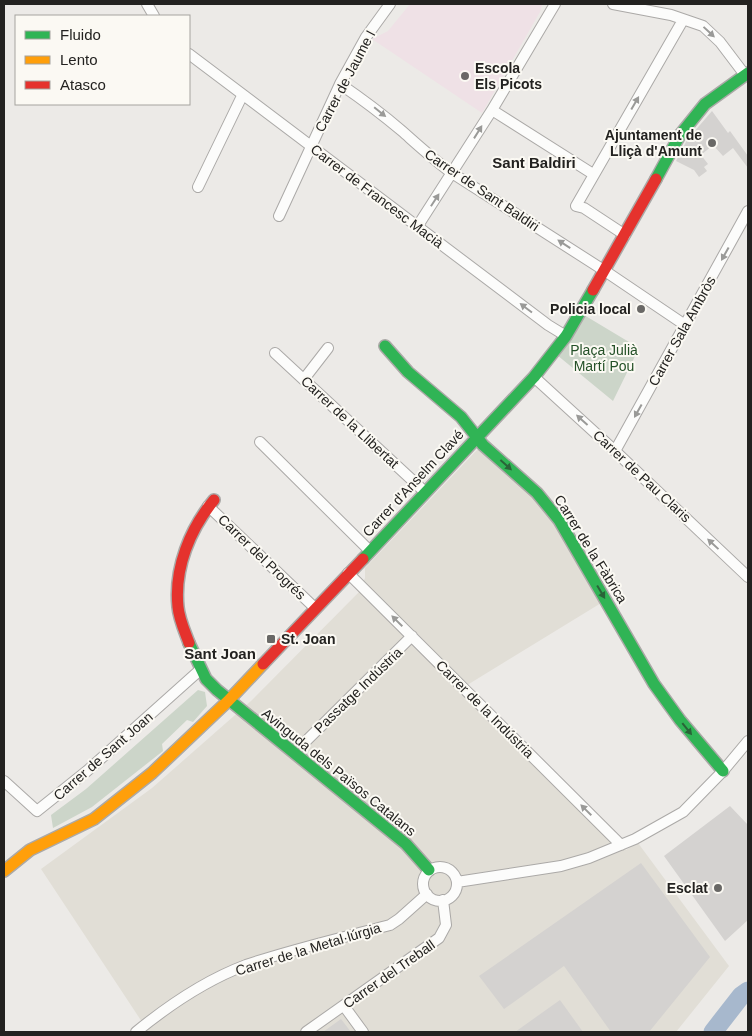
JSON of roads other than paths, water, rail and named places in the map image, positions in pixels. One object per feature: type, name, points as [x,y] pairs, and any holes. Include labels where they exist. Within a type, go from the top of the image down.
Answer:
[{"type":"street","points":[[146,4],[153,15]]},
{"type":"street","name":"Carrer de Jaume I","points":[[278,216],[340,84],[366,37],[390,4]]},
{"type":"street","points":[[417,227],[492,110],[555,4]]},
{"type":"street","points":[[613,4],[671,15],[703,26],[720,42],[747,74]]},
{"type":"street","points":[[626,235],[584,208],[576,206],[683,20]]},
{"type":"street","name":"Carrer de Francesc Macià","points":[[190,55],[242,96],[548,325],[566,336]]},
{"type":"street","name":"Carrer d'Anselm Clavé","points":[[4,871],[30,850],[94,819],[152,773],[228,701],[534,377],[566,336],[626,235],[680,135],[705,104],[747,74]]},
{"type":"street","name":"Carrer de Sant Baldiri","points":[[340,84],[370,104],[403,131],[428,156],[452,173],[605,271],[685,325]]},
{"type":"street","points":[[198,187],[242,96]]},
{"type":"street","points":[[492,110],[593,174]]},
{"type":"street","name":"Carrer Sala Ambròs","points":[[616,451],[748,211]]},
{"type":"street","name":"Carrer de la Fàbrica","points":[[385,346],[404,369],[456,411],[478,436],[483,445],[548,505],[559,520],[654,684],[680,720],[723,771]]},
{"type":"street","points":[[304,379],[328,348]]},
{"type":"street","name":"Carrer de la Llibertat","points":[[275,354],[425,492]]},
{"type":"street","name":"Carrer de Pau Claris","points":[[534,377],[616,451],[748,577]]},
{"type":"street","points":[[260,442],[370,551]]},
{"type":"street","name":"Carrer del Progrés","points":[[211,503],[316,608]]},
{"type":"street","name":"Avinguda dels Països Catalans","points":[[211,503],[201,516],[182,559],[177,588],[178,608],[207,680],[228,701],[406,844],[429,870]]},
{"type":"street","name":"Carrer de la Indústria","points":[[348,573],[621,845]]},
{"type":"street","name":"Passatge Indústria","points":[[303,744],[412,636]]},
{"type":"street","name":"Carrer de Sant Joan","points":[[4,781],[37,811],[87,771],[202,669]]},
{"type":"street","points":[[457,882],[561,866],[589,858],[621,845],[683,812],[723,771],[748,741]]},
{"type":"street","points":[[438,866],[447,868],[454,873],[457,882],[453,895],[443,900],[437,900],[427,894],[423,888],[423,880],[429,870],[438,866]]},
{"type":"street","name":"Carrer de la Metal·lúrgia","points":[[136,1032],[176,1002],[205,984],[245,966],[390,925],[427,894]]},
{"type":"street","name":"Carrer del Treball","points":[[306,1032],[439,938],[446,925],[443,900]]},
{"type":"street","points":[[344,1006],[363,1032]]},
{"type":"waterway","points":[[713,1032],[741,996],[748,991]]},
{"type":"place","name":"Escola Els Picots","points":[[465,76]]},
{"type":"place","name":"Ajuntament de Lliçà d'Amunt","points":[[712,143]]},
{"type":"place","name":"Policia local","points":[[641,309]]},
{"type":"place","name":"St. Joan","points":[[271,639]]},
{"type":"place","name":"Esclat","points":[[718,888]]},
{"type":"district","name":"Sant Baldiri","points":[[534,162]]},
{"type":"district","name":"Sant Joan","points":[[220,653]]},
{"type":"park label","name":"Plaça Julià Martí Pou","points":[[604,358]]}]
